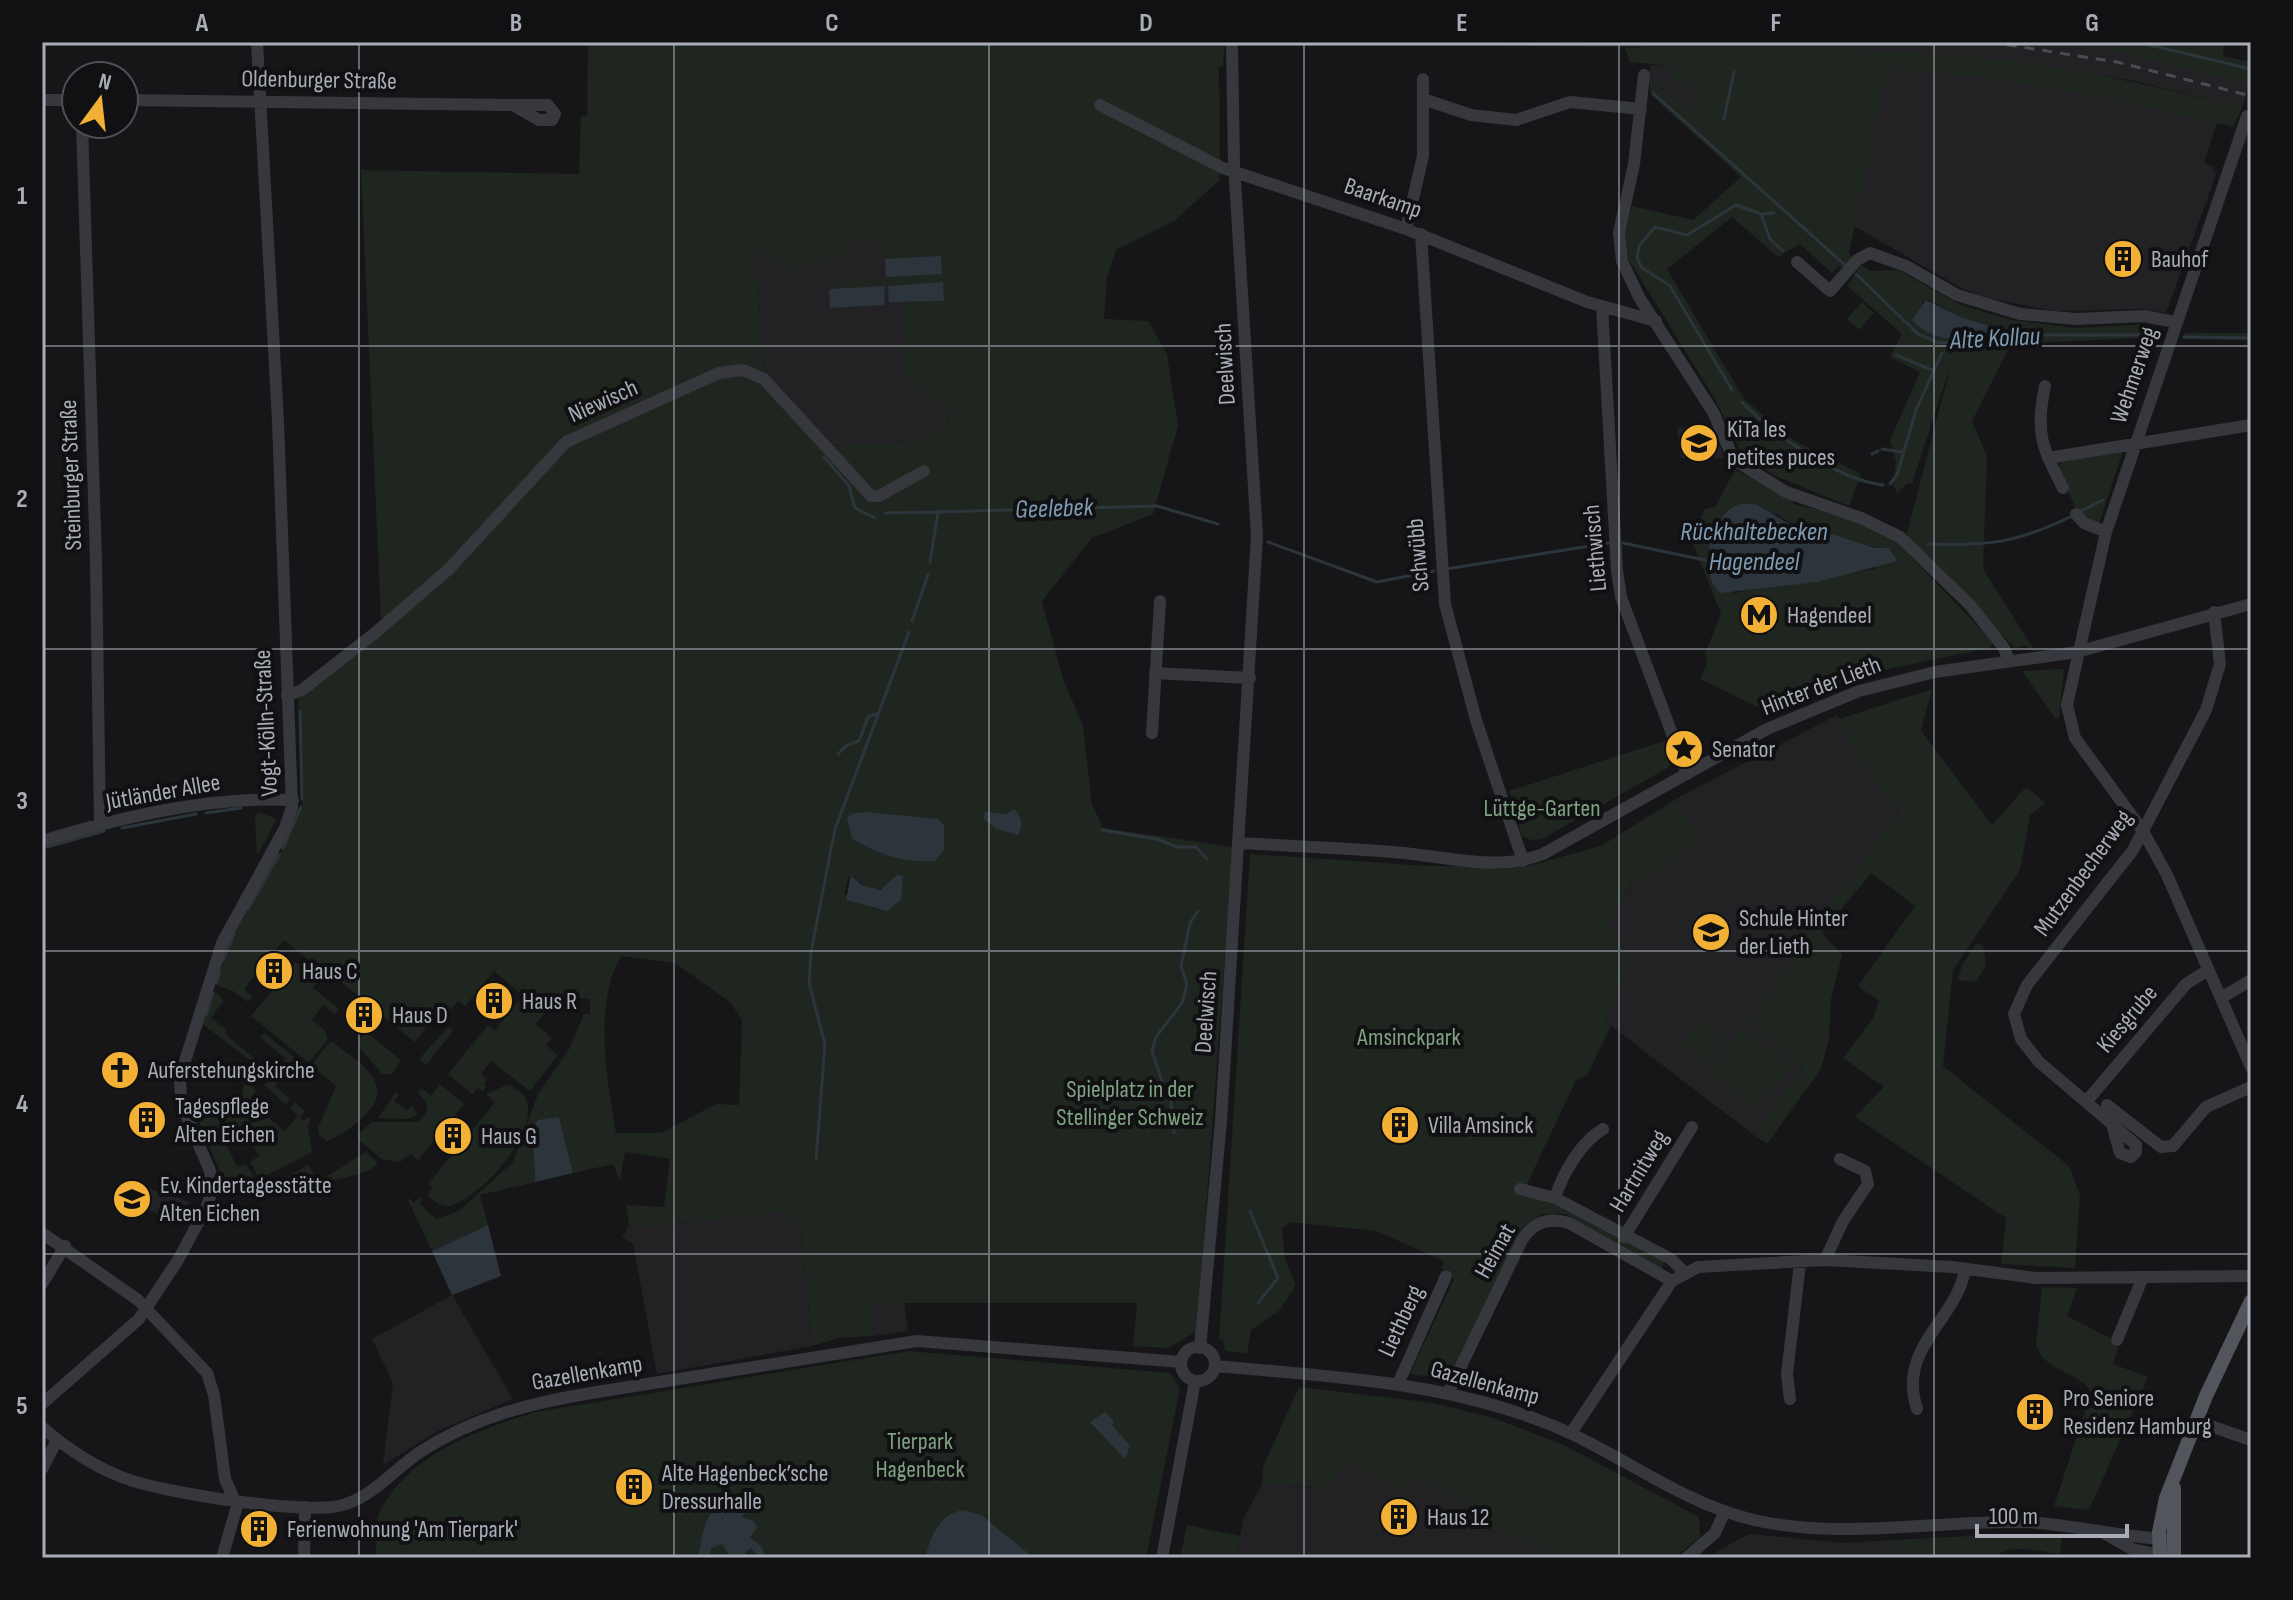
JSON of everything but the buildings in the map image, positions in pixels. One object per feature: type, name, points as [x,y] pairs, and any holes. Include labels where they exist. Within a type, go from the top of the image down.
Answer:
[{"type":"main road","points":[[2165,1557],[2162,1511],[2196,1421],[2251,1301]]},
{"type":"street","name":"Vogt-Kölln-Straße","points":[[42,1404],[148,1308],[192,1236],[212,1190],[207,1159],[181,1103],[180,1077],[222,943],[285,828],[293,800],[257,42]]},
{"type":"street","name":"Deelwisch","points":[[1200,1348],[1221,1121],[1257,536],[1234,172],[1232,47]]},
{"type":"street","points":[[1644,75],[1619,247],[1639,297],[1713,412],[1734,460],[1786,492],[1861,518],[1900,537],[1970,605],[2004,648],[2009,661]]},
{"type":"street","points":[[1406,229],[1419,181],[1423,79]]},
{"type":"street","points":[[1423,99],[1471,115],[1516,120],[1570,102],[1641,109]]},
{"type":"street","name":"Oldenburger Straße","points":[[140,100],[513,105]]},
{"type":"street","name":"Baarkamp","points":[[1100,105],[1234,172],[1421,234],[1602,306],[1656,321]]},
{"type":"street","name":"Wehmerweg","points":[[2077,652],[2106,532],[2134,442],[2247,116]]},
{"type":"street","name":"Steinburger Straße","points":[[83,140],[96,561],[100,825]]},
{"type":"street","name":"Schwübb","points":[[1421,234],[1445,604],[1476,720],[1523,861]]},
{"type":"street","points":[[1797,262],[1830,291],[1857,260],[1870,253],[1886,257],[1957,295],[2020,314],[2076,319],[2144,316],[2175,322]]},
{"type":"street","name":"Liethwisch","points":[[1602,306],[1621,597],[1687,774]]},
{"type":"street","name":"Niewisch","points":[[287,696],[302,690],[375,633],[449,569],[566,442],[719,373],[743,370],[764,379],[871,496],[879,496],[924,471]]},
{"type":"street","points":[[2045,386],[2038,419],[2040,439],[2063,488]]},
{"type":"street","points":[[2048,458],[2251,425]]},
{"type":"street","points":[[2076,514],[2084,523],[2106,532]]},
{"type":"street","points":[[1152,733],[1160,601]]},
{"type":"street","name":"Hinter der Lieth","points":[[1239,843],[1392,852],[1487,863],[1523,861],[1543,854],[1783,721],[1859,691],[1925,673],[2077,652],[2251,604]]},
{"type":"street","name":"Mutzenbecherweg","points":[[2112,1124],[2029,1049],[2016,1029],[2014,1014],[2027,985],[2143,831],[2213,692],[2220,650],[2214,612]]},
{"type":"street","points":[[2077,652],[2067,705],[2070,729],[2143,831],[2167,875],[2251,1067]]},
{"type":"street","points":[[1155,673],[1250,678]]},
{"type":"street","name":"Jütländer Allee","points":[[42,841],[100,825],[213,804],[293,800]]},
{"type":"street","name":"Kiesgrube","points":[[2086,1102],[2186,984],[2208,970]]},
{"type":"street","points":[[2221,998],[2251,980]]},
{"type":"street","points":[[2107,1105],[2161,1147],[2173,1146],[2206,1107],[2251,1087]]},
{"type":"street","name":"Hartnitweg","points":[[1624,1237],[1692,1127]]},
{"type":"street","points":[[1555,1198],[1564,1174],[1589,1139],[1603,1129]]},
{"type":"street","points":[[1825,1260],[1843,1221],[1868,1184],[1865,1171],[1840,1159]]},
{"type":"street","points":[[1520,1189],[1555,1198],[1624,1237],[1671,1259],[1684,1272]]},
{"type":"street","name":"Heimat","points":[[1448,1393],[1522,1240],[1538,1224],[1552,1220],[1569,1223],[1672,1281]]},
{"type":"street","points":[[42,1233],[65,1246],[148,1308],[207,1373],[214,1395],[225,1479],[235,1500],[236,1515],[222,1558]]},
{"type":"street","points":[[42,1284],[65,1246]]},
{"type":"street","points":[[1571,1433],[1672,1281],[1684,1272],[1707,1266],[1800,1264],[1825,1260],[2036,1278],[2251,1276]]},
{"type":"street","points":[[1790,1399],[1787,1374],[1800,1264]]},
{"type":"street","points":[[1917,1409],[1911,1388],[1917,1361],[1965,1270]]},
{"type":"street","name":"Liethberg","points":[[1398,1384],[1446,1276]]},
{"type":"street","points":[[2117,1340],[2143,1277]]},
{"type":"street","name":"Gazellenkamp","points":[[42,1427],[57,1440],[122,1478],[235,1500],[329,1508],[357,1500],[422,1451],[461,1430],[512,1409],[878,1345],[936,1341],[1181,1362]]},
{"type":"street","points":[[1200,1348],[1211,1354],[1215,1366],[1208,1378],[1195,1381],[1185,1374],[1181,1362],[1188,1351],[1200,1348]]},
{"type":"street","name":"Gazellenkamp","points":[[1215,1366],[1398,1384],[1448,1393],[1525,1415],[1571,1433],[1725,1511],[1768,1523],[1816,1528],[2027,1522],[2165,1539]]},
{"type":"street","points":[[1162,1558],[1195,1381]]},
{"type":"street","points":[[2196,1421],[2251,1440]]},
{"type":"street","points":[[42,1469],[57,1440]]},
{"type":"street","points":[[304,1558],[305,1507]]},
{"type":"street","points":[[1686,1558],[1715,1533],[1725,1511]]},
{"type":"street","name":"Gazellenkamp","points":[[2102,1532],[2132,1549],[2165,1557]]},
{"type":"shaded area","points":[[1246,42],[2077,42],[2250,83],[2242,108],[2136,81],[2009,61],[1883,51]]},
{"type":"shaded area","points":[[1650,65],[1674,66],[1686,82],[1698,88],[1689,111],[1649,79]]},
{"type":"shaded area","points":[[1887,69],[1956,72],[2115,98],[2217,123],[2204,163],[2212,166],[2216,175],[2166,313],[2143,309],[2055,311],[1987,298],[1961,288],[1854,226]]},
{"type":"shaded area","points":[[878,240],[879,252],[946,250],[944,325],[930,399],[950,407],[948,423],[912,442],[832,446],[764,372],[756,260],[759,242],[846,255],[846,241]]},
{"type":"shaded area","name":"KiTa les petites puces","points":[[1712,426],[1724,458],[1681,458],[1677,428]]},
{"type":"shaded area","name":"Schule Hinter der Lieth","points":[[1837,715],[1862,765],[1900,812],[1801,942],[1748,1022],[1804,1067],[1754,1135],[1606,1022],[1630,959],[1608,923],[1674,816],[1681,796]]},
{"type":"shaded area","points":[[138,1185],[190,1202],[181,1222],[142,1208],[141,1213],[123,1209],[128,1193],[138,1196],[135,1192]]},
{"type":"shaded area","points":[[783,1212],[801,1227],[812,1346],[657,1374],[633,1244],[622,1237],[629,1225],[637,1228]]},
{"type":"shaded area","points":[[452,1295],[513,1399],[436,1432],[383,1465],[393,1383],[372,1339]]},
{"type":"shaded area","points":[[904,1301],[908,1331],[873,1336],[872,1303]]},
{"type":"shaded area","points":[[1344,1463],[1398,1487],[1423,1481],[1458,1495],[1485,1523],[1566,1558],[1236,1558],[1243,1519],[1262,1484],[1311,1488]]},
{"type":"shaded area","points":[[1749,1534],[1846,1543],[1891,1540],[1897,1558],[1705,1558]]},
{"type":"green space","name":"Spielplatz in der Stellinger Schweiz","points":[[588,42],[1225,42],[1223,66],[1219,67],[1220,180],[1174,221],[1116,250],[1107,277],[1104,319],[1148,321],[1167,354],[1178,426],[1153,514],[1092,538],[1042,601],[1063,679],[1083,726],[1092,804],[1103,828],[1233,847],[1197,1331],[1168,1348],[1133,1346],[1137,1303],[872,1303],[873,1336],[839,1338],[812,1346],[801,1227],[783,1212],[637,1228],[629,1225],[626,1205],[664,1207],[670,1159],[625,1152],[620,1181],[613,1164],[573,1173],[559,1117],[533,1129],[535,1182],[480,1195],[488,1225],[432,1251],[406,1196],[414,1203],[420,1197],[420,1204],[436,1219],[459,1211],[513,1162],[538,1094],[569,1049],[584,1014],[590,1014],[590,999],[558,996],[536,1024],[552,1038],[546,1045],[558,1055],[530,1091],[491,1061],[481,1074],[487,1080],[486,1087],[483,1091],[478,1088],[472,1094],[448,1074],[488,1025],[495,1030],[523,996],[494,971],[465,1006],[458,1001],[449,1012],[441,1006],[415,1042],[328,971],[325,973],[284,940],[244,989],[252,997],[248,1002],[233,991],[213,984],[229,940],[278,853],[282,851],[280,848],[297,808],[303,808],[298,699],[387,628],[381,619],[361,170],[579,174],[581,116],[587,116]],"holes":[[[878,240],[879,253],[885,253],[885,259],[941,256],[942,274],[888,277],[888,286],[943,283],[943,301],[904,303],[907,353],[902,354],[905,378],[930,399],[950,407],[948,423],[912,442],[832,446],[764,372],[756,260],[759,243],[771,260],[788,264],[787,268],[795,268],[846,255],[846,241]],[[849,876],[873,889],[883,888],[893,881],[878,910],[844,894]],[[621,956],[675,963],[730,1002],[742,1020],[739,1105],[716,1104],[661,1133],[616,1133],[605,1043],[607,997]]]},
{"type":"green space","points":[[2077,42],[2224,42],[2223,56],[2251,62],[2251,84]]},
{"type":"green space","points":[[1625,48],[1817,49],[1961,56],[2097,75],[2242,108],[2233,127],[2062,90],[1975,77],[1887,69],[1849,254],[1852,257],[1842,268],[1839,266],[1832,273],[1800,244],[1778,257],[1732,217],[1667,269],[1744,399],[1795,441],[1861,474],[1849,506],[1778,477],[1744,458],[1715,399],[1627,257],[1625,234],[1632,206],[1693,220],[1741,177],[1651,95],[1649,79],[1689,111],[1698,88],[1686,82],[1673,81],[1673,66],[1630,62]]},
{"type":"green space","points":[[1861,265],[1870,271],[1898,270],[1961,305],[2012,320],[2076,328],[2149,324],[2163,330],[2160,337],[2011,344],[1972,421],[1987,456],[1983,569],[2035,651],[2025,646],[2015,648],[1906,537],[1952,361],[1912,484],[1908,483],[1897,493],[1893,485],[1896,462],[1890,440],[1920,372],[1890,357],[1902,334],[1847,286]],"holes":[[[1929,300],[1963,318],[2019,333],[1945,339],[1922,302]]]},
{"type":"green space","points":[[874,278],[875,282],[885,281],[885,286],[838,289],[837,281]]},
{"type":"green space","points":[[1862,302],[1874,313],[1859,330],[1847,319]]},
{"type":"green space","points":[[2185,333],[2251,333],[2251,340],[2183,339]]},
{"type":"green space","points":[[2123,451],[2099,524],[2096,524],[2077,511],[2058,469],[2063,459]]},
{"type":"green space","points":[[1735,470],[1793,499],[1793,504],[1854,518],[1897,542],[1994,643],[1989,648],[1859,675],[1768,712],[1700,679],[1707,663],[1705,654],[1721,614],[1691,538],[1705,509],[1715,507]],"holes":[[[1776,513],[1803,532],[1826,533],[1867,546],[1889,548],[1875,569],[1822,581],[1763,587],[1733,594]]]},
{"type":"green space","points":[[2064,669],[2059,718],[2055,718],[2022,671]]},
{"type":"green space","points":[[1932,689],[1921,731],[1992,825],[2026,787],[2046,803],[2030,815],[2020,870],[1953,970],[1943,1066],[2069,1166],[2080,1195],[2075,1268],[2001,1264],[2006,1218],[1855,1117],[1884,1087],[1843,1058],[1873,1018],[1879,1001],[1858,986],[1915,906],[1871,873],[1822,933],[1842,955],[1831,999],[1829,1038],[1821,1069],[1767,1144],[1754,1135],[1804,1067],[1748,1022],[1801,942],[1900,812],[1862,765],[1839,719]]},
{"type":"green space","name":"Lüttge-Garten","points":[[1667,740],[1673,755],[1669,767],[1542,839],[1531,840],[1522,836],[1509,791]]},
{"type":"green space","name":"Amsinckpark","points":[[1681,796],[1679,803],[1701,841],[1650,877],[1632,883],[1608,923],[1630,959],[1606,1022],[1611,1026],[1587,1075],[1576,1080],[1528,1182],[1526,1195],[1547,1201],[1665,1262],[1661,1269],[1566,1214],[1541,1214],[1522,1228],[1448,1379],[1410,1374],[1454,1279],[1449,1270],[1441,1269],[1444,1261],[1376,1231],[1290,1222],[1282,1229],[1285,1259],[1296,1285],[1279,1311],[1251,1330],[1247,1353],[1225,1351],[1223,1338],[1219,1340],[1250,854],[1427,866],[1525,867],[1601,846]]},
{"type":"green space","points":[[258,812],[277,819],[257,856],[255,816]]},
{"type":"green space","points":[[1977,943],[1983,945],[1986,965],[1976,982],[1958,980],[1962,965]]},
{"type":"green space","points":[[296,962],[318,981],[313,988],[339,1009],[335,1014],[323,1005],[312,1020],[324,1029],[328,1039],[309,1063],[251,1016]]},
{"type":"green space","points":[[211,991],[219,994],[223,1001],[211,1018],[227,1030],[225,1034],[265,1067],[251,1085],[256,1091],[251,1097],[257,1121],[269,1118],[284,1131],[298,1116],[290,1108],[295,1103],[305,1111],[299,1118],[303,1121],[311,1116],[308,1127],[312,1152],[259,1179],[250,1162],[259,1156],[243,1125],[222,1135],[237,1167],[246,1164],[256,1181],[253,1182],[249,1176],[232,1184],[236,1193],[230,1195],[196,1115],[209,1107],[238,1112],[250,1060],[201,1023]]},
{"type":"green space","points":[[1699,1020],[1711,1030],[1693,1052],[1681,1043]]},
{"type":"green space","points":[[448,1027],[454,1030],[426,1065],[419,1059]]},
{"type":"green space","points":[[1742,1029],[1791,1067],[1758,1109],[1709,1071]]},
{"type":"green space","points":[[365,1031],[401,1060],[392,1074],[382,1074],[360,1048],[359,1040]]},
{"type":"green space","points":[[1713,1032],[1725,1041],[1707,1064],[1695,1054]]},
{"type":"green space","points":[[264,1033],[296,1059],[275,1086],[290,1099],[285,1104],[264,1085],[286,1059],[260,1037]]},
{"type":"green space","points":[[331,1041],[370,1074],[376,1083],[377,1093],[374,1104],[364,1116],[342,1134],[327,1141],[319,1135],[318,1128],[336,1086],[311,1065]]},
{"type":"green space","points":[[440,1084],[464,1104],[418,1160],[411,1154],[400,1162],[381,1159],[358,1139],[358,1134],[372,1122],[418,1122],[426,1113],[427,1103],[418,1093],[422,1088],[431,1096]]},
{"type":"green space","points":[[507,1085],[523,1095],[528,1111],[514,1150],[481,1187],[464,1200],[449,1206],[437,1203],[427,1195],[433,1188],[428,1184],[495,1102],[486,1094]]},
{"type":"green space","points":[[396,1092],[399,1095],[394,1101],[407,1111],[412,1105],[417,1115],[407,1119],[378,1118]]},
{"type":"green space","points":[[366,1152],[378,1163],[356,1175],[316,1188],[309,1173],[287,1184],[284,1179],[308,1165],[319,1181]]},
{"type":"green space","points":[[2042,1287],[2077,1288],[2067,1316],[2112,1339],[2118,1348],[2113,1364],[2148,1377],[2089,1510],[2054,1506],[2091,1393],[2081,1381],[2047,1362],[2040,1354],[2036,1345]]},
{"type":"green space","name":"Tierpark Hagenbeck","points":[[909,1351],[1170,1373],[1180,1388],[1146,1558],[376,1558],[379,1514],[394,1489],[428,1458],[492,1427],[536,1412]]},
{"type":"green space","points":[[1299,1387],[1434,1403],[1493,1418],[1564,1445],[1699,1517],[1700,1537],[1674,1558],[1566,1558],[1485,1523],[1458,1495],[1423,1481],[1398,1487],[1344,1463],[1328,1490],[1279,1483],[1262,1484],[1263,1467]]},
{"type":"green space","points":[[1187,1525],[1240,1536],[1236,1558],[1180,1558]]},
{"type":"green space","points":[[2010,1534],[2062,1537],[2060,1554],[2017,1549],[1994,1558],[1897,1558],[1891,1540]]},
{"type":"water","points":[[941,256],[942,274],[886,277],[885,259]]},
{"type":"water","points":[[943,282],[944,301],[889,302],[888,286]]},
{"type":"water","points":[[885,286],[884,305],[830,308],[829,289]]},
{"type":"water","points":[[1926,300],[1963,318],[2019,334],[1962,340],[1935,335],[1912,320]]},
{"type":"water","name":"Rückhaltebecken Hagendeel","points":[[1739,504],[1755,504],[1803,532],[1819,530],[1875,548],[1889,548],[1897,561],[1818,582],[1720,593],[1709,573],[1708,560],[1714,533],[1727,511]]},
{"type":"water","points":[[1014,809],[1021,821],[1018,835],[996,829],[984,819],[985,812],[1006,814]]},
{"type":"water","points":[[865,812],[938,819],[944,825],[944,849],[935,861],[923,861],[892,857],[872,849],[852,838],[847,819],[851,814]]},
{"type":"water","points":[[851,875],[862,885],[880,890],[897,875],[903,876],[901,900],[887,911],[846,900]]},
{"type":"water","points":[[559,1117],[573,1173],[535,1182],[533,1129],[538,1120]]},
{"type":"water","points":[[488,1225],[501,1276],[452,1295],[432,1251]]},
{"type":"water","points":[[1105,1412],[1130,1446],[1125,1459],[1090,1422]]},
{"type":"water","points":[[729,1495],[739,1497],[748,1510],[741,1517],[754,1521],[757,1528],[750,1537],[761,1546],[766,1558],[759,1558],[751,1548],[745,1552],[746,1558],[731,1558],[722,1544],[711,1548],[709,1558],[698,1558],[710,1514]]},
{"type":"water","points":[[963,1510],[981,1515],[1034,1558],[925,1558],[933,1534],[942,1521]]},
{"type":"waterway","points":[[2137,42],[2251,69]]},
{"type":"waterway","points":[[1724,119],[1734,72]]},
{"type":"waterway","name":"Alte Kollau","points":[[1654,94],[1845,265]]},
{"type":"waterway","points":[[1732,390],[1670,286],[1641,267],[1637,257],[1639,246],[1655,227],[1687,235],[1736,205],[1761,214],[1774,213]]},
{"type":"waterway","points":[[1761,214],[1770,239],[1783,251]]},
{"type":"waterway","name":"Alte Kollau","points":[[1856,274],[1918,334],[1939,343],[2035,335],[2159,335]]},
{"type":"waterway","name":"Alte Kollau","points":[[2019,333],[2031,335]]},
{"type":"waterway","name":"Alte Kollau","points":[[2184,337],[2251,338]]},
{"type":"waterway","points":[[1890,484],[1897,475],[1916,410],[1942,353]]},
{"type":"waterway","points":[[1896,355],[1932,370]]},
{"type":"waterway","points":[[1742,402],[1807,454],[1846,474],[1883,485]]},
{"type":"waterway","points":[[1882,449],[1902,452]]},
{"type":"waterway","points":[[1872,454],[1878,451]]},
{"type":"waterway","points":[[824,457],[849,486],[855,508],[875,518]]},
{"type":"waterway","name":"Geelebek","points":[[2081,511],[2103,500]]},
{"type":"waterway","name":"Geelebek","points":[[930,562],[938,512],[1157,506],[1218,524]]},
{"type":"waterway","points":[[885,513],[937,512]]},
{"type":"waterway","name":"Geelebek","points":[[1928,544],[2002,541],[2035,532],[2072,516]]},
{"type":"waterway","name":"Geelebek","points":[[1268,542],[1377,582],[1434,571]]},
{"type":"waterway","name":"Geelebek","points":[[1446,569],[1609,543]]},
{"type":"waterway","name":"Geelebek","points":[[1623,543],[1709,561]]},
{"type":"waterway","points":[[912,621],[928,575]]},
{"type":"waterway","points":[[816,1160],[825,1044],[809,983],[811,952],[835,829],[909,632]]},
{"type":"waterway","points":[[300,711],[302,799]]},
{"type":"waterway","points":[[838,754],[846,746],[859,741],[868,717],[876,714]]},
{"type":"waterway","points":[[283,848],[301,807]]},
{"type":"waterway","points":[[206,813],[241,808]]},
{"type":"waterway","points":[[122,828],[196,814]]},
{"type":"waterway","points":[[1102,830],[1157,839],[1177,847],[1196,847],[1207,859]]},
{"type":"waterway","points":[[47,847],[104,831]]},
{"type":"waterway","points":[[248,909],[279,855]]},
{"type":"waterway","name":"Geelebek","points":[[1164,1087],[1152,1051],[1156,1037],[1182,1003],[1187,984],[1181,966],[1190,923],[1198,911]]},
{"type":"waterway","points":[[223,960],[234,934]]},
{"type":"waterway","points":[[216,983],[220,971]]},
{"type":"waterway","points":[[206,1015],[213,993]]},
{"type":"waterway","points":[[1171,1101],[1174,1133]]},
{"type":"waterway","points":[[1250,1211],[1278,1278],[1258,1303]]},
{"type":"railway","points":[[1989,42],[2117,62],[2251,96]]},
{"type":"place","name":"Bauhof","points":[[2123,259]]},
{"type":"place","name":"KiTa les petites puces","points":[[1699,443]]},
{"type":"place","name":"Hagendeel","points":[[1759,615]]},
{"type":"place","name":"Senator","points":[[1684,749]]},
{"type":"place","name":"Schule Hinter der Lieth","points":[[1711,932]]},
{"type":"place","name":"Haus C","points":[[274,971]]},
{"type":"place","name":"Haus R","points":[[494,1001]]},
{"type":"place","name":"Haus D","points":[[364,1015]]},
{"type":"place","name":"Auferstehungskirche","points":[[120,1070]]},
{"type":"place","name":"Tagespflege Alten Eichen","points":[[147,1120]]},
{"type":"place","name":"Villa Amsinck","points":[[1400,1125]]},
{"type":"place","name":"Haus G","points":[[453,1136]]},
{"type":"place","name":"Ev. Kindertagesstätte Alten Eichen","points":[[132,1199]]},
{"type":"place","name":"Pro Seniore Residenz Hamburg","points":[[2035,1412]]},
{"type":"place","name":"Alte Hagenbeck’sche Dressurhalle","points":[[634,1487]]},
{"type":"place","name":"Haus 12","points":[[1399,1517]]},
{"type":"place","name":"Ferienwohnung 'Am Tierpark'","points":[[259,1529]]}]
